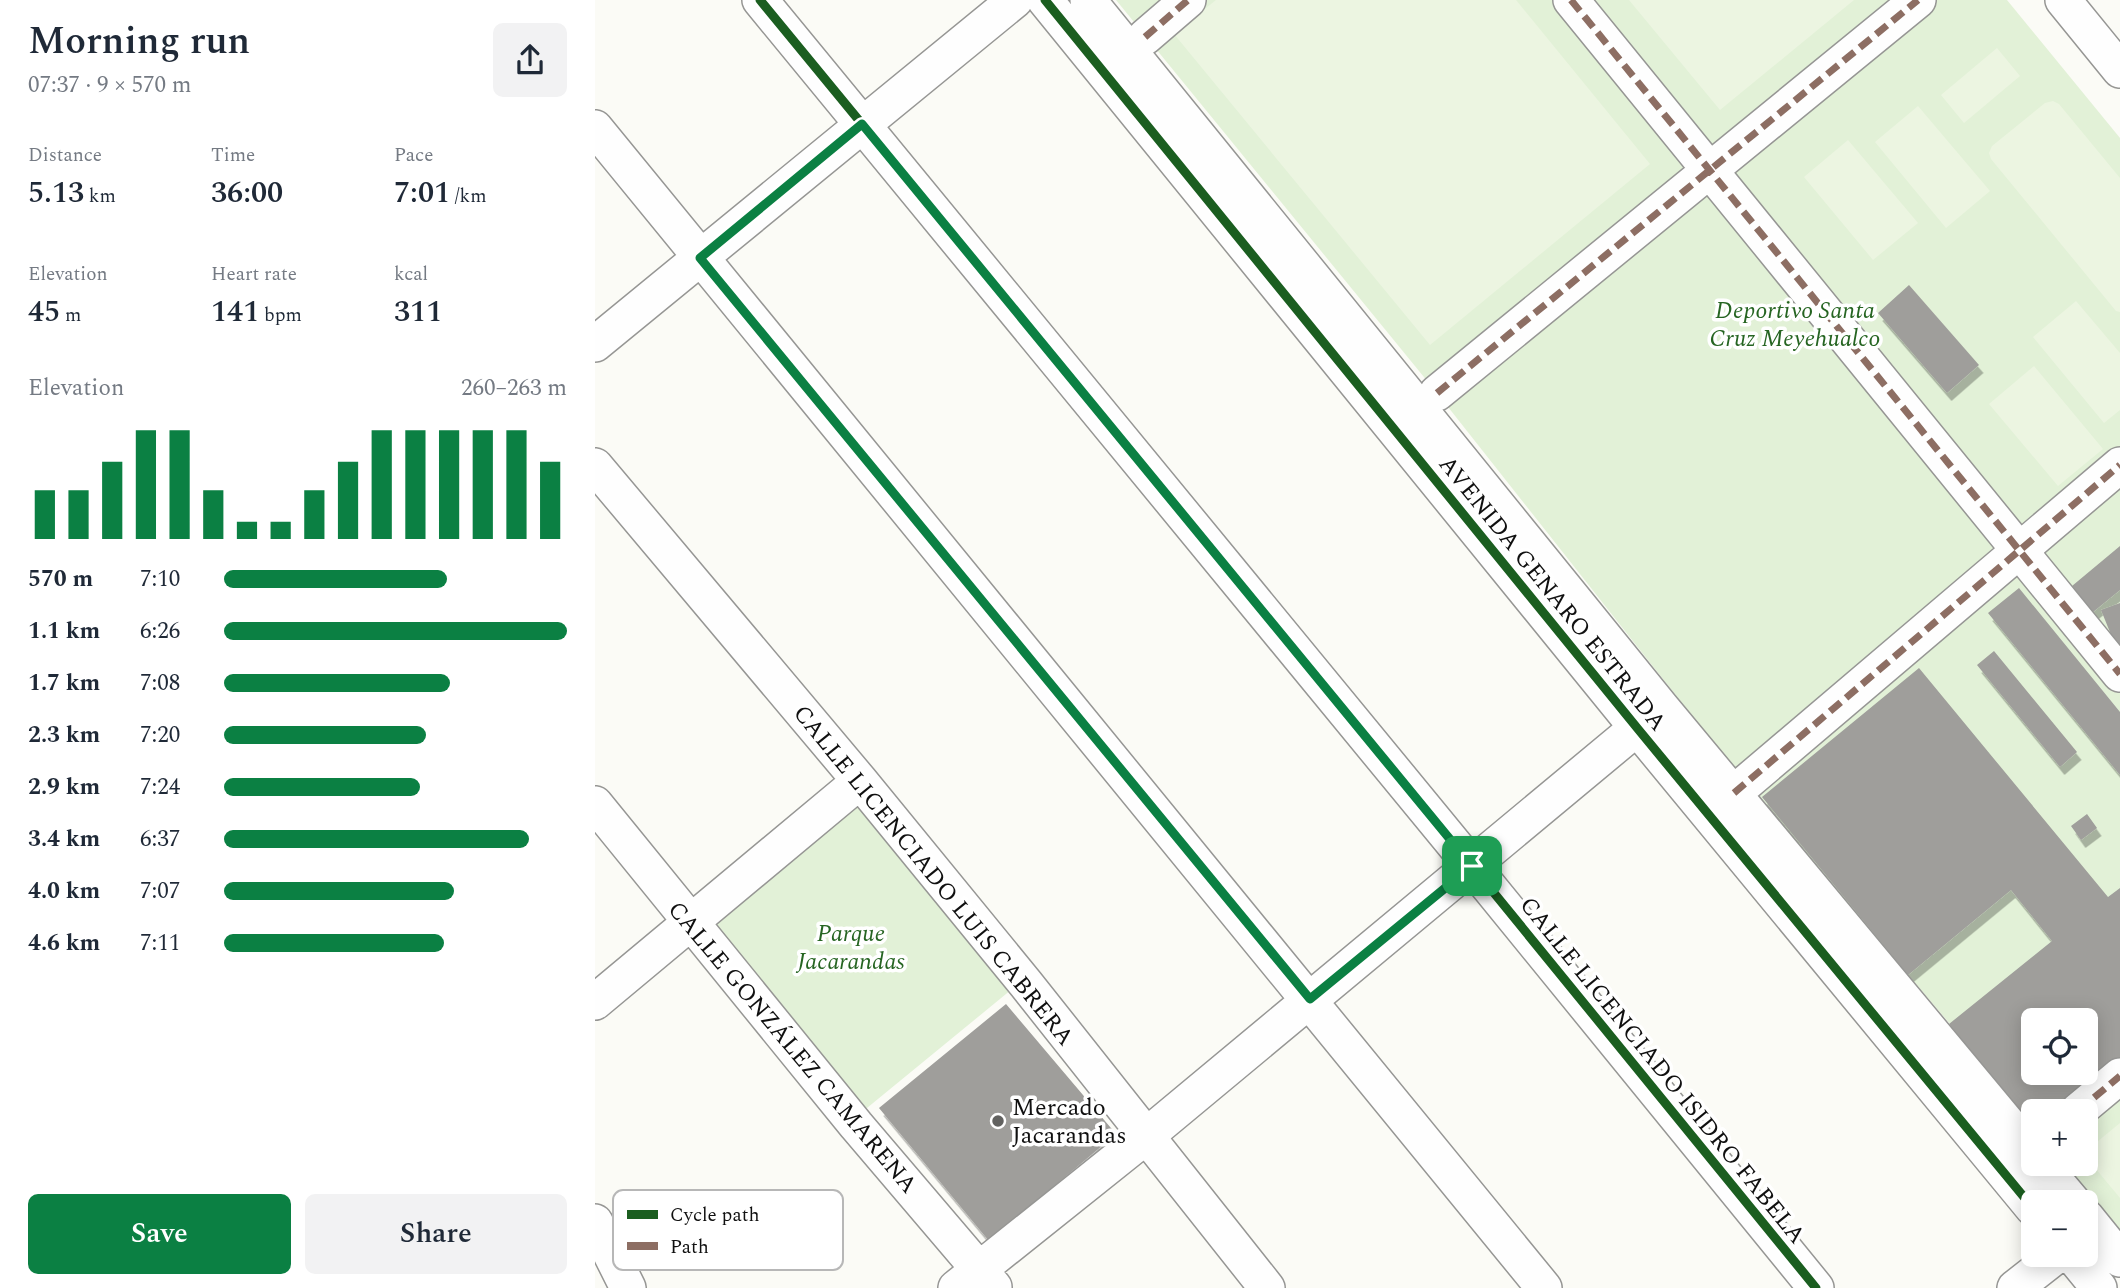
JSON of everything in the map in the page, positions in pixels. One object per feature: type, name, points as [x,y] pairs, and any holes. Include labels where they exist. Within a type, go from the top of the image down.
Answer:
[{"type":"street","name":"CALLE LICENCIADO ISIDRO FABELA","points":[[759,0],[1816,1288]]},
{"type":"street","points":[[595,344],[1015,0]]},
{"type":"street","name":"AVENIDA GENARO ESTRADA","points":[[1045,0],[1650,718],[1734,793],[2021,1137]]},
{"type":"street","name":"AVENIDA GENARO ESTRADA","points":[[1088,0],[2021,1193]]},
{"type":"street","points":[[1145,37],[1188,0]]},
{"type":"street","points":[[1571,0],[2120,674]]},
{"type":"street","points":[[1437,393],[1918,0]]},
{"type":"street","points":[[2063,0],[2120,70]]},
{"type":"street","points":[[595,128],[1544,1288]]},
{"type":"street","points":[[1734,793],[2120,465]]},
{"type":"street","name":"CALLE LICENCIADO LUIS CABRERA","points":[[595,466],[860,781],[1026,984],[1267,1288]]},
{"type":"street","points":[[976,1282],[1145,1137],[1650,718]]},
{"type":"street","points":[[595,1002],[860,781]]},
{"type":"street","name":"CALLE GONZÁLEZ CAMARENA","points":[[595,804],[856,1125],[976,1282]]},
{"type":"street","points":[[2092,1099],[2120,1076]]},
{"type":"street","name":"AVENIDA GENARO ESTRADA","points":[[2052,1176],[2063,1190]]},
{"type":"street","points":[[595,1222],[613,1258]]},
{"type":"street","name":"AVENIDA GENARO ESTRADA","points":[[2098,1234],[2120,1259]]},
{"type":"street","points":[[2015,1288],[2042,1267]]},
{"type":"street","points":[[2082,1267],[2099,1288]]},
{"type":"street","points":[[619,1270],[628,1288]]},
{"type":"green space","name":"Deportivo Santa Cruz Meyehualco","points":[[1116,0],[2007,0],[2120,138],[2120,1233],[2098,1206],[2098,1190],[2085,1190],[2074,1176],[2098,1176],[2098,1099],[2021,1099],[2021,1111],[1745,783],[1437,393]]},
{"type":"green space","points":[[1216,0],[1516,0],[1650,164],[1430,345],[1174,34]]},
{"type":"green space","points":[[1629,0],[1854,0],[1720,110]]},
{"type":"green space","points":[[1997,48],[2020,76],[1964,123],[1941,95]]},
{"type":"green space","points":[[2053,101],[2059,104],[2120,178],[2120,312],[2116,311],[1991,159],[1989,153],[1992,146],[2045,103]]},
{"type":"green space","points":[[1918,106],[1990,191],[1946,228],[1875,142]]},
{"type":"green space","points":[[1848,140],[1918,223],[1873,260],[1804,177]]},
{"type":"green space","points":[[2076,301],[2120,353],[2120,410],[2104,423],[2033,337]]},
{"type":"green space","points":[[2034,366],[2103,449],[2058,486],[1989,404]]},
{"type":"green space","name":"Parque Jacarandas","points":[[857,784],[1017,985],[856,1117],[692,924]]},
{"type":"green space","points":[[2120,1123],[2120,1198],[2098,1171],[2098,1141]]},
{"type":"building","points":[[1909,285],[1979,365],[1947,393],[1878,313]]},
{"type":"building","points":[[2120,546],[2120,590],[2093,612],[2072,586]]},
{"type":"building","points":[[2019,588],[2120,712],[2120,775],[1988,613]]},
{"type":"building","points":[[2120,603],[2120,651],[2118,652],[2101,610]]},
{"type":"building","points":[[1994,651],[2077,752],[2060,767],[1977,665]]},
{"type":"building","points":[[1919,668],[2108,897],[2120,888],[2120,1060],[2098,1078],[2098,1008],[2021,1008],[2021,1085],[2089,1085],[2072,1099],[2021,1099],[2021,1113],[1949,1024],[2052,941],[2011,890],[1908,975],[1762,797]]},
{"type":"building","points":[[2087,814],[2097,828],[2081,840],[2071,826]]},
{"type":"building","name":"Mercado Jacarandas","points":[[1006,1004],[1116,1134],[989,1241],[879,1108]]},
{"type":"marked path","points":[[1145,37],[1188,0]]},
{"type":"marked path","points":[[1571,0],[2120,674]]},
{"type":"marked path","points":[[1437,393],[1918,0]]},
{"type":"marked path","points":[[1734,793],[2120,465]]},
{"type":"marked path","points":[[2092,1099],[2120,1076]]},
{"type":"cycle path","points":[[760,0],[1816,1288]]},
{"type":"cycle path","points":[[1045,0],[1638,729],[2021,1193]]},
{"type":"place","name":"Mercado Jacarandas","points":[[998,1121]]},
{"type":"route","points":[[862,124],[1472,866],[1310,999],[700,258],[862,124]]}]
